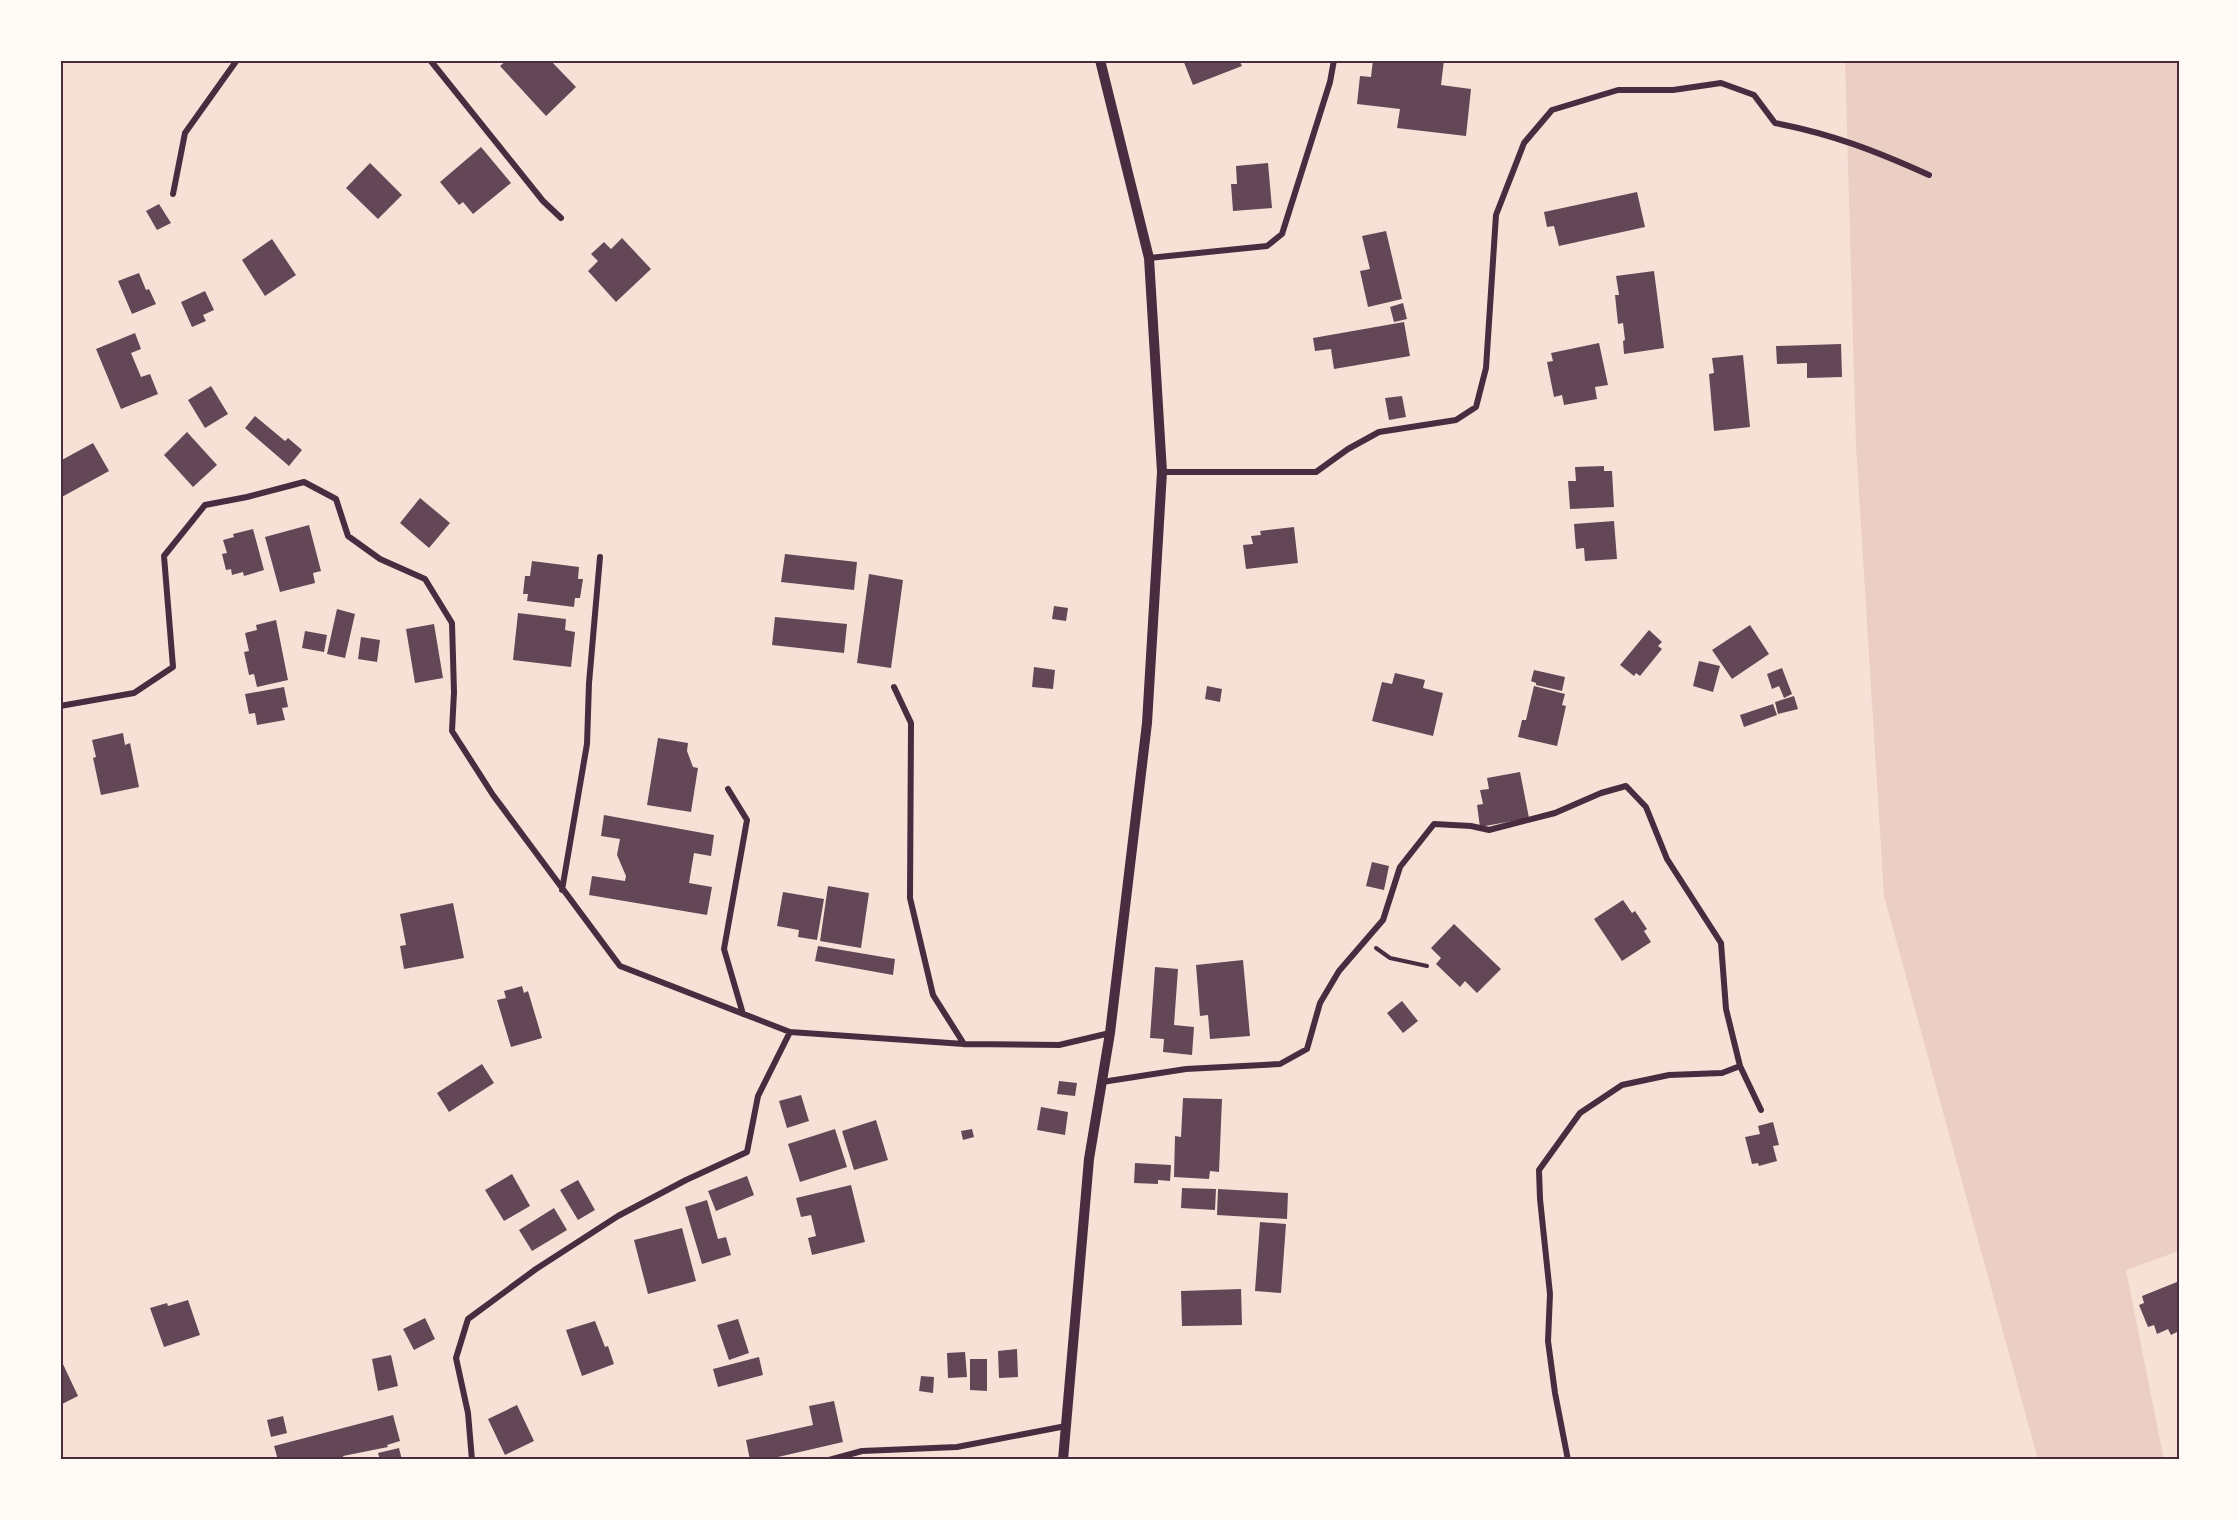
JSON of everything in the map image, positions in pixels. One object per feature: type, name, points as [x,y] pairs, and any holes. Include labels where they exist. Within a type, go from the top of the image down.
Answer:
[{"type":"street","points":[[173,194],[184,133],[237,60]]},
{"type":"street","points":[[430,60],[543,201],[561,218]]},
{"type":"street","points":[[1063,1460],[1089,1159],[1110,1033],[1147,723],[1162,472],[1149,258],[1100,60]]},
{"type":"street","points":[[1149,258],[1267,246],[1282,234],[1330,82],[1334,60]]},
{"type":"street","points":[[1162,472],[1316,472],[1348,449],[1379,432],[1456,420],[1476,407],[1486,368],[1496,215],[1524,143],[1552,110],[1618,90],[1673,90],[1721,83],[1755,95],[1775,123],[1816,131],[1837,138],[1878,152],[1929,175]]},
{"type":"street","points":[[60,706],[134,693],[172,667],[164,556],[205,505],[304,482],[336,499],[348,536],[380,559],[425,579],[452,623],[454,692],[452,731],[493,795],[620,966],[790,1032],[964,1044],[1059,1045],[1110,1033]]},
{"type":"street","points":[[562,890],[587,744],[589,684],[600,557]]},
{"type":"street","points":[[894,687],[911,723],[910,898],[933,995],[964,1044]]},
{"type":"street","points":[[1102,1082],[1186,1069],[1280,1064],[1307,1049],[1320,1003],[1339,971],[1383,920],[1400,867],[1434,824],[1471,826],[1489,830],[1555,813],[1601,793],[1626,786],[1646,807],[1667,859],[1721,943],[1726,1010],[1740,1066],[1761,1110]]},
{"type":"street","points":[[728,789],[747,820],[724,949],[743,1014]]},
{"type":"street","points":[[472,1460],[468,1413],[456,1358],[468,1319],[536,1269],[618,1216],[686,1180],[747,1152],[758,1096],[790,1032]]},
{"type":"street","points":[[1569,1460],[1555,1393],[1548,1341],[1550,1294],[1539,1170],[1580,1113],[1622,1085],[1669,1075],[1722,1073],[1740,1066]]},
{"type":"street","points":[[829,1460],[862,1451],[957,1447],[1066,1426]]},
{"type":"path","points":[[1366,940],[1390,958],[1427,966]]},
{"type":"shaded area","points":[[1845,60],[2179,60],[2179,1251],[2126,1270],[2164,1460],[2038,1460],[1884,896],[1856,447]]},
{"type":"building","points":[[507,60],[550,60],[576,87],[546,116],[500,66]]},
{"type":"building","points":[[1183,60],[1239,60],[1242,66],[1193,85]]},
{"type":"building","points":[[1373,60],[1444,60],[1441,85],[1471,89],[1466,136],[1397,128],[1400,109],[1357,104],[1360,76],[1371,77]]},
{"type":"building","points":[[481,147],[511,183],[473,214],[463,202],[459,205],[440,182]]},
{"type":"building","points":[[370,163],[402,195],[378,219],[346,188]]},
{"type":"building","points":[[1268,163],[1272,208],[1233,211],[1231,184],[1237,184],[1236,166]]},
{"type":"building","points":[[1637,192],[1645,227],[1559,246],[1554,226],[1547,227],[1544,212]]},
{"type":"building","points":[[159,204],[171,223],[157,230],[146,211]]},
{"type":"building","points":[[1386,231],[1402,299],[1368,307],[1360,271],[1370,269],[1362,236]]},
{"type":"building","points":[[622,238],[651,269],[616,302],[588,271],[598,261],[591,254],[604,242],[611,249]]},
{"type":"building","points":[[272,239],[296,275],[265,296],[242,260]]},
{"type":"building","points":[[1654,271],[1664,348],[1624,354],[1623,323],[1618,324],[1615,295],[1619,295],[1616,276]]},
{"type":"building","points":[[139,273],[146,290],[149,289],[156,304],[132,314],[118,281]]},
{"type":"building","points":[[205,291],[214,310],[203,315],[206,321],[192,327],[181,302]]},
{"type":"building","points":[[1403,303],[1407,319],[1394,322],[1390,307]]},
{"type":"building","points":[[1404,322],[1410,356],[1334,369],[1331,349],[1315,351],[1313,338]]},
{"type":"building","points":[[135,333],[141,349],[131,353],[141,377],[150,374],[158,394],[121,409],[96,349]]},
{"type":"building","points":[[1599,343],[1608,385],[1595,387],[1597,399],[1564,405],[1562,395],[1554,397],[1547,362],[1553,361],[1551,353]]},
{"type":"building","points":[[1841,344],[1842,377],[1807,378],[1807,363],[1777,364],[1776,346]]},
{"type":"building","points":[[1743,355],[1750,427],[1714,431],[1709,374],[1714,373],[1712,358]]},
{"type":"building","points":[[211,386],[228,414],[205,428],[188,400]]},
{"type":"building","points":[[1402,396],[1406,417],[1389,420],[1385,398]]},
{"type":"building","points":[[255,416],[285,441],[288,438],[302,450],[289,466],[245,428]]},
{"type":"building","points":[[187,432],[217,465],[193,487],[164,455]]},
{"type":"building","points":[[93,443],[109,471],[60,498],[60,461]]},
{"type":"building","points":[[1604,466],[1604,471],[1612,471],[1614,507],[1570,509],[1568,481],[1576,481],[1575,467]]},
{"type":"building","points":[[420,498],[450,523],[429,548],[400,523]]},
{"type":"building","points":[[1614,521],[1617,559],[1585,561],[1584,548],[1576,549],[1574,524]]},
{"type":"building","points":[[309,525],[321,571],[313,573],[315,583],[280,592],[265,537]]},
{"type":"building","points":[[1294,527],[1298,563],[1246,569],[1243,545],[1253,544],[1251,536],[1261,535],[1260,531]]},
{"type":"building","points":[[253,529],[264,570],[244,576],[243,572],[232,575],[231,569],[226,570],[222,554],[227,553],[223,540],[234,537],[233,534]]},
{"type":"building","points":[[785,554],[857,562],[854,590],[781,582]]},
{"type":"building","points":[[532,561],[579,567],[578,579],[583,579],[580,598],[575,598],[574,607],[527,601],[528,594],[523,594],[525,576],[530,576]]},
{"type":"building","points":[[869,574],[903,580],[891,668],[857,663]]},
{"type":"building","points":[[1054,606],[1068,608],[1066,621],[1052,619]]},
{"type":"building","points":[[337,609],[355,614],[345,658],[327,654]]},
{"type":"building","points":[[518,613],[566,619],[565,630],[575,632],[571,667],[513,660]]},
{"type":"building","points":[[775,617],[847,624],[844,653],[772,645]]},
{"type":"building","points":[[276,620],[288,680],[257,687],[254,674],[249,675],[244,652],[249,651],[245,633],[257,630],[256,625]]},
{"type":"building","points":[[434,624],[443,678],[415,683],[406,629]]},
{"type":"building","points":[[1750,625],[1769,654],[1732,679],[1712,650]]},
{"type":"building","points":[[1649,630],[1662,642],[1658,646],[1662,649],[1640,676],[1636,673],[1634,676],[1620,665]]},
{"type":"building","points":[[305,631],[327,635],[324,652],[302,648]]},
{"type":"building","points":[[361,637],[380,640],[377,662],[358,659]]},
{"type":"building","points":[[1699,661],[1720,666],[1713,692],[1693,686]]},
{"type":"building","points":[[1034,667],[1055,670],[1053,689],[1032,687]]},
{"type":"building","points":[[1782,668],[1792,694],[1784,698],[1779,686],[1772,689],[1767,674]]},
{"type":"building","points":[[1534,670],[1565,677],[1562,691],[1536,685],[1531,681]]},
{"type":"building","points":[[1395,673],[1425,680],[1423,688],[1443,693],[1433,736],[1372,721],[1382,682],[1392,684]]},
{"type":"building","points":[[1207,686],[1222,689],[1220,702],[1205,699]]},
{"type":"building","points":[[1534,686],[1565,694],[1562,705],[1566,706],[1557,746],[1518,737],[1522,720],[1526,720]]},
{"type":"building","points":[[284,687],[288,707],[282,708],[285,720],[257,725],[255,713],[249,714],[245,694]]},
{"type":"building","points":[[1794,696],[1798,709],[1778,714],[1775,702]]},
{"type":"building","points":[[1773,704],[1777,715],[1744,727],[1740,715]]},
{"type":"building","points":[[123,733],[125,745],[130,743],[139,787],[101,795],[93,758],[96,757],[92,740]]},
{"type":"building","points":[[658,738],[688,743],[687,751],[693,767],[698,768],[691,812],[647,805]]},
{"type":"building","points":[[1520,772],[1529,818],[1480,827],[1477,805],[1483,804],[1480,790],[1489,789],[1487,778]]},
{"type":"building","points":[[604,815],[714,835],[711,856],[694,853],[689,883],[712,887],[707,915],[589,895],[592,876],[625,881],[626,876],[617,855],[620,839],[601,836]]},
{"type":"building","points":[[1372,862],[1389,866],[1384,890],[1366,886]]},
{"type":"building","points":[[828,886],[869,893],[861,948],[820,941]]},
{"type":"building","points":[[783,892],[824,899],[817,940],[798,937],[799,930],[777,926]]},
{"type":"building","points":[[1623,900],[1632,913],[1635,911],[1647,929],[1644,931],[1651,942],[1622,961],[1594,919]]},
{"type":"building","points":[[453,903],[464,958],[404,969],[400,946],[406,945],[400,914]]},
{"type":"building","points":[[1454,924],[1501,969],[1477,993],[1465,981],[1460,987],[1436,964],[1441,958],[1431,948]]},
{"type":"building","points":[[818,946],[895,959],[893,975],[815,961]]},
{"type":"building","points":[[1243,960],[1250,1036],[1210,1039],[1208,1015],[1200,1016],[1196,965]]},
{"type":"building","points":[[1155,967],[1178,969],[1174,1025],[1194,1027],[1192,1055],[1163,1052],[1164,1039],[1150,1038]]},
{"type":"building","points":[[522,986],[524,993],[528,991],[542,1038],[511,1047],[497,1000],[506,998],[504,991]]},
{"type":"building","points":[[1402,1001],[1418,1021],[1403,1033],[1387,1013]]},
{"type":"building","points":[[482,1064],[494,1083],[449,1112],[437,1093]]},
{"type":"building","points":[[1059,1081],[1077,1083],[1075,1096],[1057,1094]]},
{"type":"building","points":[[801,1095],[809,1121],[787,1128],[779,1101]]},
{"type":"building","points":[[1183,1098],[1222,1099],[1219,1172],[1210,1171],[1209,1179],[1174,1177],[1175,1136],[1181,1137]]},
{"type":"building","points":[[1041,1107],[1068,1112],[1065,1135],[1037,1130]]},
{"type":"building","points":[[876,1120],[888,1160],[854,1170],[842,1131]]},
{"type":"building","points":[[1773,1122],[1779,1145],[1773,1146],[1777,1161],[1759,1166],[1758,1163],[1752,1164],[1745,1137],[1760,1134],[1758,1126]]},
{"type":"building","points":[[835,1129],[847,1167],[800,1182],[788,1144]]},
{"type":"building","points":[[972,1129],[974,1137],[963,1140],[961,1131]]},
{"type":"building","points":[[1135,1163],[1171,1165],[1170,1181],[1158,1180],[1158,1184],[1134,1183]]},
{"type":"building","points":[[512,1174],[530,1206],[504,1221],[485,1190]]},
{"type":"building","points":[[747,1176],[754,1195],[716,1211],[708,1191]]},
{"type":"building","points":[[578,1180],[595,1210],[578,1220],[560,1190]]},
{"type":"building","points":[[851,1185],[865,1242],[812,1255],[808,1238],[816,1236],[811,1215],[801,1217],[796,1198]]},
{"type":"building","points":[[1182,1188],[1216,1189],[1215,1210],[1181,1208]]},
{"type":"building","points":[[1218,1189],[1288,1193],[1287,1219],[1217,1215]]},
{"type":"building","points":[[707,1200],[718,1239],[726,1237],[731,1255],[702,1264],[685,1207]]},
{"type":"building","points":[[554,1208],[567,1230],[532,1251],[519,1230]]},
{"type":"building","points":[[1260,1222],[1286,1224],[1281,1293],[1255,1291]]},
{"type":"building","points":[[682,1228],[696,1281],[648,1294],[634,1240]]},
{"type":"building","points":[[2177,1282],[2179,1331],[2171,1335],[2168,1329],[2157,1334],[2154,1325],[2148,1327],[2139,1305],[2144,1303],[2142,1296]]},
{"type":"building","points":[[1241,1289],[1242,1325],[1182,1326],[1181,1291]]},
{"type":"building","points":[[188,1300],[200,1335],[164,1347],[150,1308]]},
{"type":"building","points":[[425,1318],[435,1339],[414,1350],[403,1329]]},
{"type":"building","points":[[738,1319],[749,1353],[729,1360],[717,1325]]},
{"type":"building","points":[[595,1321],[614,1364],[582,1376],[566,1330]]},
{"type":"building","points":[[1017,1349],[1018,1377],[999,1378],[998,1351]]},
{"type":"building","points":[[965,1352],[967,1377],[948,1378],[947,1353]]},
{"type":"building","points":[[391,1355],[398,1386],[378,1391],[372,1359]]},
{"type":"building","points":[[759,1357],[763,1375],[718,1387],[713,1369]]},
{"type":"building","points":[[970,1359],[987,1359],[987,1391],[970,1390]]},
{"type":"building","points":[[62,1362],[78,1396],[60,1405],[60,1363]]},
{"type":"building","points":[[921,1376],[934,1377],[933,1393],[919,1391]]},
{"type":"building","points":[[834,1401],[843,1442],[765,1460],[750,1460],[746,1440],[813,1425],[809,1406]]},
{"type":"building","points":[[517,1405],[534,1441],[505,1455],[488,1419]]},
{"type":"building","points":[[393,1415],[400,1441],[387,1445],[388,1447],[343,1456],[344,1459],[340,1460],[278,1460],[274,1446]]},
{"type":"building","points":[[283,1416],[287,1433],[271,1437],[267,1420]]},
{"type":"building","points":[[399,1448],[402,1460],[380,1460],[378,1453]]}]
